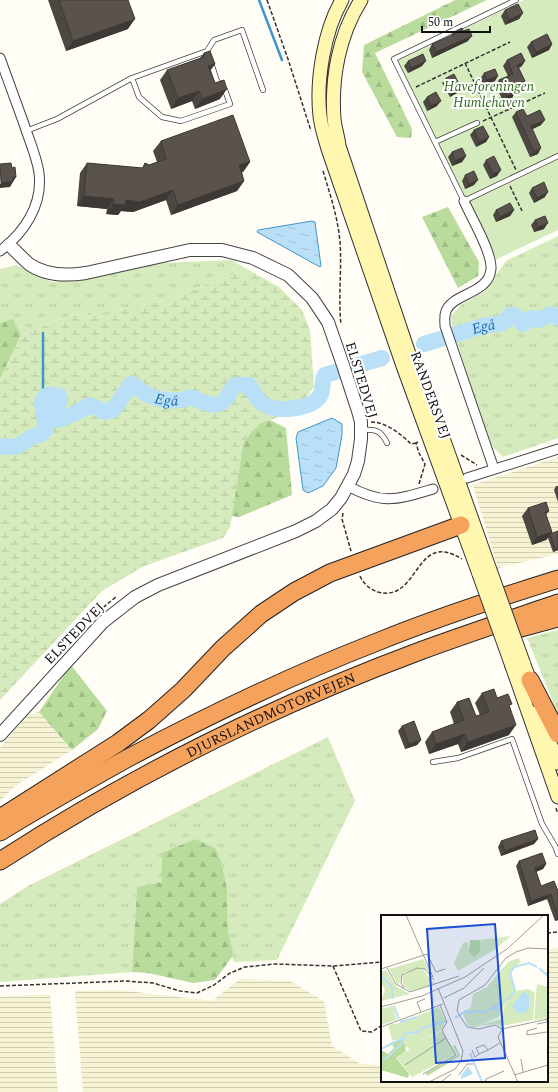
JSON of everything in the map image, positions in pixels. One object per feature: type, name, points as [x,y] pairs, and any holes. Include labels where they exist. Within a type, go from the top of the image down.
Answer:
[{"type":"highway","points":[[0,818],[118,743],[149,720],[183,690],[223,648],[261,614],[294,592],[330,573],[467,523]]},
{"type":"highway","name":"DJURSLANDMOTORVEJEN","points":[[0,832],[81,784],[162,740],[274,686],[376,642],[423,624],[558,579]]},
{"type":"highway","name":"DJURSLANDMOTORVEJEN","points":[[0,860],[31,840],[136,781],[211,742],[321,691],[419,651],[558,603]]},
{"type":"highway","points":[[321,691],[558,618]]},
{"type":"highway","points":[[530,680],[558,734]]},
{"type":"main road","name":"RANDERSVEJ","points":[[342,0],[324,46],[319,83],[320,116],[328,148],[403,366],[467,523],[518,664],[558,797]]},
{"type":"main road","name":"RANDERSVEJ","points":[[362,0],[346,30],[338,59],[334,84],[334,119],[339,146],[411,360],[444,441],[467,523]]},
{"type":"main road","name":"RANDERSVEJ","points":[[518,664],[530,680],[548,738],[558,763]]},
{"type":"street","points":[[0,58],[26,131],[39,174],[39,193],[29,221],[20,233],[5,248]]},
{"type":"street","points":[[464,201],[489,256],[491,269],[488,278],[475,291],[453,302],[446,311],[445,326],[494,469]]},
{"type":"street","name":"ELSTEDVEJ","points":[[0,735],[89,636],[120,608],[158,585],[296,531],[316,521],[332,509],[348,486],[358,461],[361,426],[355,400],[328,322],[312,298],[288,275],[253,258],[222,250],[190,250],[70,276],[47,272],[36,268],[5,248]]},
{"type":"street","points":[[467,478],[558,449]]},
{"type":"street","points":[[348,486],[368,496],[392,499],[433,489]]},
{"type":"lane","points":[[516,0],[394,59],[464,201],[558,156]]},
{"type":"lane","points":[[26,131],[57,119],[132,78],[207,51],[214,40],[242,30],[263,90]]},
{"type":"lane","points":[[132,78],[139,97],[162,117],[181,121],[230,104],[225,90],[217,81],[207,51]]},
{"type":"lane","points":[[435,142],[477,123]]},
{"type":"lane","points":[[361,426],[381,433],[387,443]]},
{"type":"lane","points":[[433,762],[458,758],[512,739],[542,824],[558,854]]},
{"type":"path","points":[[267,0],[288,58],[311,132]]},
{"type":"path","points":[[409,90],[510,42]]},
{"type":"path","points":[[465,63],[518,175]]},
{"type":"path","points":[[477,123],[491,118],[545,92]]},
{"type":"path","points":[[322,168],[332,202],[340,241],[340,312],[342,330]]},
{"type":"path","points":[[508,180],[522,211]]},
{"type":"path","points":[[361,426],[374,422],[381,424],[404,437],[411,444],[417,443],[419,453],[425,464],[417,494]]},
{"type":"path","points":[[460,454],[478,466],[482,473]]},
{"type":"path","points":[[358,573],[368,587],[376,591],[386,593],[395,592],[410,582],[421,563],[428,556],[436,553],[450,553],[462,559]]},
{"type":"path","points":[[548,933],[558,932]]},
{"type":"path","points":[[0,986],[126,981],[153,983],[180,991],[197,993],[214,985],[230,973],[244,967],[275,964],[333,966],[381,962]]},
{"type":"path","points":[[333,966],[361,1031],[372,1032],[381,1026]]},
{"type":"shaded area","points":[[558,457],[558,554],[498,568],[473,485]]},
{"type":"shaded area","points":[[39,712],[72,750],[15,786],[0,801],[0,748],[28,715]]},
{"type":"shaded area","points":[[558,948],[558,1092],[83,1092],[75,991],[119,990],[212,1001],[240,979],[290,981],[324,1001],[332,1046],[359,1063],[381,1066],[381,1082],[548,1082],[548,949]]},
{"type":"shaded area","points":[[50,994],[58,1092],[0,1092],[0,997]]},
{"type":"green space","points":[[455,0],[487,0],[375,53],[412,129],[411,138],[397,137],[362,72],[364,45]]},
{"type":"green space","name":"Haveforeningen Humlehaven","points":[[524,0],[558,0],[558,230],[493,261],[396,62]]},
{"type":"green space","points":[[448,207],[479,262],[478,276],[458,288],[422,217]]},
{"type":"green space","points":[[558,236],[558,438],[503,457],[489,443],[453,329],[451,316],[461,305],[485,291],[506,261]]},
{"type":"green space","points":[[231,260],[252,272],[234,274],[163,301],[91,315],[75,314],[21,335],[13,320],[0,323],[0,269],[16,265],[52,282],[100,276],[160,263]]},
{"type":"green space","points":[[252,272],[279,287],[302,310],[310,330],[314,387],[296,410],[260,424],[244,441],[230,527],[223,538],[144,566],[102,591],[0,700],[0,380],[21,335],[75,314],[91,315],[163,301],[234,274]]},
{"type":"green space","points":[[13,319],[21,335],[0,380],[0,323]]},
{"type":"green space","points":[[266,418],[286,428],[292,495],[239,517],[224,515],[247,431]]},
{"type":"green space","points":[[558,630],[558,714],[527,638]]},
{"type":"green space","points":[[71,665],[107,711],[98,729],[72,750],[39,712]]},
{"type":"green space","points":[[328,737],[355,801],[277,960],[234,962],[228,932],[227,889],[163,882],[137,887],[132,972],[0,982],[0,904],[28,886]]},
{"type":"green space","points":[[195,839],[215,848],[221,861],[227,889],[228,932],[233,951],[232,957],[215,980],[193,983],[148,973],[132,972],[137,887],[162,882],[162,853]]},
{"type":"water","points":[[312,221],[315,222],[320,267],[257,232],[258,230]]},
{"type":"water","points":[[332,418],[342,424],[342,435],[336,468],[323,486],[308,493],[303,490],[296,438],[298,432]]},
{"type":"building","points":[[59,0],[128,0],[135,19],[73,41]]},
{"type":"building","points":[[518,4],[523,13],[509,20],[505,10]]},
{"type":"building","points":[[462,28],[463,31],[469,29],[472,36],[436,52],[432,44],[455,34],[454,32]]},
{"type":"building","points":[[547,34],[552,44],[536,52],[531,42]]},
{"type":"building","points":[[210,51],[215,64],[208,66],[215,83],[224,80],[227,89],[202,99],[199,91],[178,98],[167,70],[204,57],[204,53]]},
{"type":"building","points":[[521,53],[525,61],[517,65],[525,81],[513,88],[515,93],[507,96],[499,80],[513,74],[507,60]]},
{"type":"building","points":[[423,54],[426,61],[411,68],[408,61]]},
{"type":"building","points":[[495,69],[498,76],[487,80],[484,73]]},
{"type":"building","points":[[454,74],[461,88],[453,92],[446,78]]},
{"type":"building","points":[[436,92],[441,101],[431,106],[427,97]]},
{"type":"building","points":[[523,109],[527,116],[540,110],[545,120],[531,126],[541,148],[534,152],[516,112]]},
{"type":"building","points":[[233,115],[250,162],[239,165],[244,181],[178,205],[173,190],[140,202],[126,200],[125,205],[113,204],[114,199],[84,196],[87,163],[143,168],[145,163],[149,165],[166,159],[161,141]]},
{"type":"building","points":[[483,126],[489,137],[479,142],[474,130]]},
{"type":"building","points":[[462,148],[466,156],[455,161],[452,152]]},
{"type":"building","points":[[494,156],[501,170],[493,174],[486,160]]},
{"type":"building","points":[[11,163],[12,168],[15,167],[16,177],[13,177],[13,181],[1,183],[0,164]]},
{"type":"building","points":[[474,171],[478,180],[469,184],[465,175]]},
{"type":"building","points":[[544,182],[548,192],[537,198],[532,188]]},
{"type":"building","points":[[510,203],[514,210],[500,217],[496,210]]},
{"type":"building","points":[[545,216],[548,223],[538,227],[535,220]]},
{"type":"building","points":[[546,502],[549,511],[545,512],[552,532],[537,537],[528,508]]},
{"type":"building","points":[[558,531],[558,548],[555,549],[550,534]]},
{"type":"building","points":[[494,689],[497,698],[508,694],[512,704],[509,705],[516,725],[468,742],[465,734],[436,744],[432,732],[464,720],[457,702],[469,698],[476,716],[489,712],[482,693]]},
{"type":"building","points":[[414,721],[421,740],[409,744],[402,726]]},
{"type":"building","points":[[535,830],[538,839],[505,851],[501,841]]},
{"type":"building","points":[[542,853],[546,864],[535,868],[541,886],[554,881],[558,891],[558,916],[551,894],[531,901],[519,861]]},
{"type":"waterway","points":[[259,0],[282,60]]},
{"type":"waterway","name":"Egå","points":[[424,344],[483,326],[503,323],[510,315],[517,317],[523,324],[532,318],[538,320],[551,314],[558,318]]},
{"type":"waterway","points":[[43,333],[43,398]]},
{"type":"waterway","name":"Egå","points":[[0,447],[14,447],[30,438],[42,434],[46,429],[42,402],[43,399],[49,395],[59,396],[60,401],[52,411],[52,415],[57,420],[60,420],[90,405],[105,412],[113,410],[131,384],[147,395],[159,399],[181,400],[192,398],[211,405],[223,402],[235,385],[249,385],[256,397],[262,403],[268,406],[283,409],[301,407],[315,401],[320,396],[322,391],[325,375],[382,358]]}]
